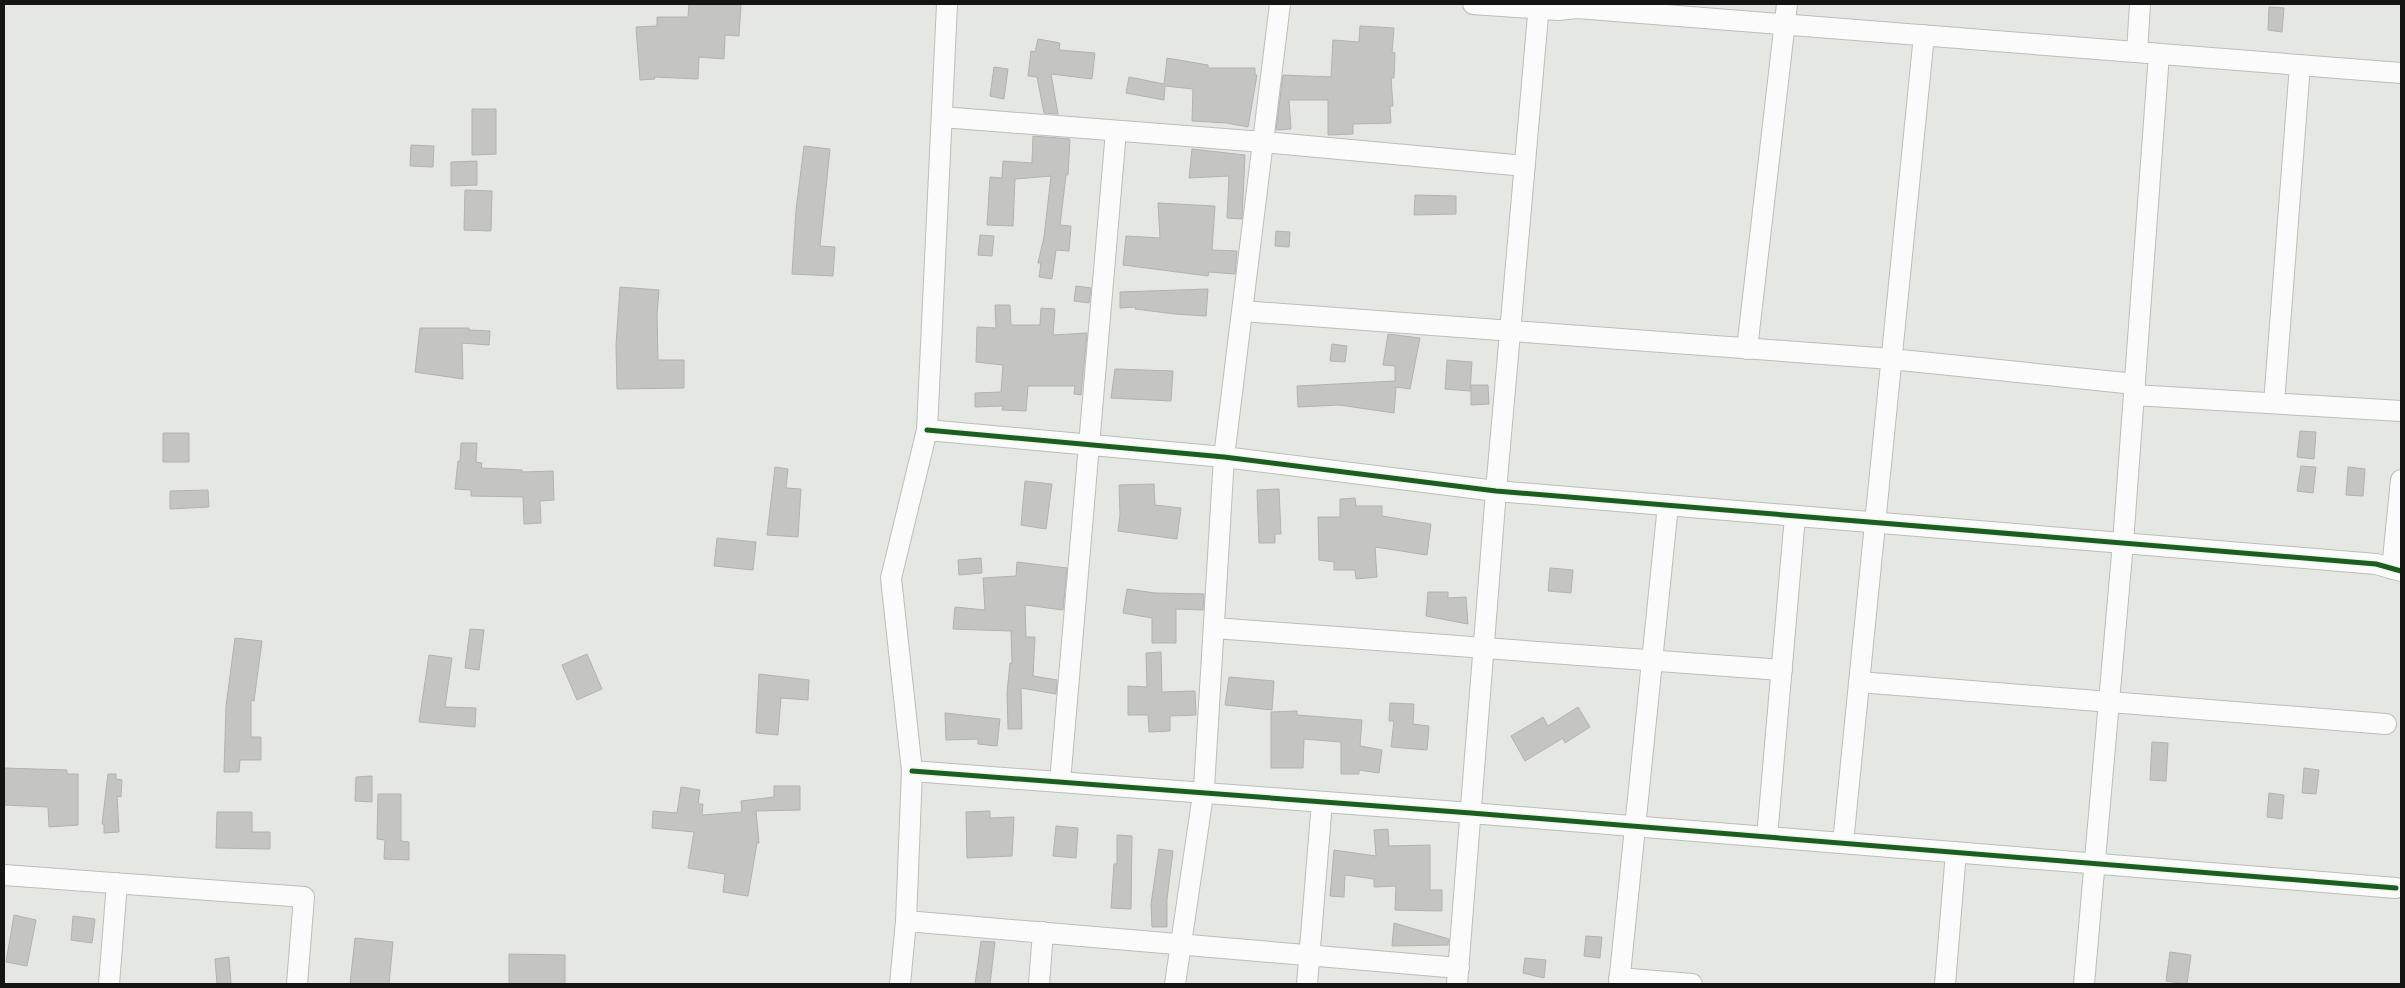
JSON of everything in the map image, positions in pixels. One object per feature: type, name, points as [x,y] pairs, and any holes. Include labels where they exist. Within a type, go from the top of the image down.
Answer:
[{"type":"street","points":[[900,984],[906,920],[912,771],[892,578],[927,430],[947,4]]},
{"type":"street","points":[[1175,984],[1204,793],[1224,457],[1280,4]]},
{"type":"street","points":[[1473,4],[1539,6],[1558,10],[1577,8],[2401,73]]},
{"type":"street","points":[[1747,348],[1787,4]]},
{"type":"street","points":[[2137,52],[2140,4]]},
{"type":"street","points":[[906,920],[1309,955],[1458,976],[1496,491],[1539,6]]},
{"type":"street","points":[[1843,843],[1924,35]]},
{"type":"street","points":[[2084,984],[2123,543],[2159,54]]},
{"type":"street","points":[[2274,403],[2300,65]]},
{"type":"street","points":[[942,117],[1263,142],[1525,166]]},
{"type":"street","points":[[1060,782],[1116,131]]},
{"type":"street","points":[[1242,311],[1891,359],[2134,390],[2274,403],[2401,411]]},
{"type":"street","points":[[927,430],[1224,457],[1496,491],[2376,564],[2397,570],[2401,480]]},
{"type":"street","points":[[1668,505],[1619,981],[1692,984]]},
{"type":"street","points":[[1768,837],[1795,516]]},
{"type":"street","points":[[1214,628],[1782,670]]},
{"type":"street","points":[[1859,682],[2386,724]]},
{"type":"street","points":[[912,771],[1471,813],[2396,888]]},
{"type":"street","points":[[1306,984],[1322,802]]},
{"type":"street","points":[[1945,984],[1956,852]]},
{"type":"street","points":[[4,875],[304,897],[297,984]]},
{"type":"street","points":[[109,984],[117,883]]},
{"type":"street","points":[[1040,984],[1043,932]]},
{"type":"building","points":[[689,4],[741,4],[739,36],[725,35],[724,59],[699,57],[698,79],[654,77],[655,79],[640,80],[636,27],[657,26],[657,17],[688,17]]},
{"type":"building","points":[[2269,7],[2284,8],[2282,32],[2268,30]]},
{"type":"building","points":[[1360,26],[1394,28],[1392,52],[1395,53],[1394,78],[1391,78],[1393,106],[1390,106],[1391,123],[1353,124],[1353,134],[1328,135],[1328,100],[1289,100],[1291,129],[1276,130],[1283,75],[1331,77],[1333,40],[1359,42]]},
{"type":"building","points":[[1038,39],[1060,43],[1059,50],[1095,53],[1092,79],[1051,74],[1058,114],[1044,113],[1037,77],[1028,76],[1031,51],[1035,52]]},
{"type":"building","points":[[1167,58],[1208,65],[1208,68],[1255,68],[1255,75],[1257,75],[1248,127],[1227,123],[1192,121],[1193,89],[1165,86],[1164,100],[1126,93],[1129,77],[1164,84]]},
{"type":"building","points":[[994,67],[1008,69],[1004,99],[990,96]]},
{"type":"building","points":[[472,109],[496,109],[496,154],[472,155]]},
{"type":"building","points":[[1033,136],[1070,139],[1068,175],[1066,175],[1060,225],[1071,226],[1069,251],[1056,250],[1052,279],[1039,277],[1041,263],[1038,263],[1044,237],[1051,176],[1015,179],[1013,226],[987,225],[990,177],[1002,178],[1003,161],[1032,163]]},
{"type":"building","points":[[411,145],[434,146],[433,167],[410,166]]},
{"type":"building","points":[[804,146],[830,149],[820,246],[835,247],[833,276],[792,274],[796,210]]},
{"type":"building","points":[[1192,149],[1245,155],[1242,219],[1227,218],[1229,176],[1189,178]]},
{"type":"building","points":[[477,161],[477,185],[451,186],[451,162]]},
{"type":"building","points":[[465,190],[492,191],[491,231],[464,230]]},
{"type":"building","points":[[1415,195],[1456,196],[1456,214],[1414,215]]},
{"type":"building","points":[[1158,203],[1215,206],[1212,250],[1237,251],[1235,274],[1209,272],[1208,276],[1123,265],[1126,236],[1160,238]]},
{"type":"building","points":[[1276,231],[1290,232],[1289,247],[1275,246]]},
{"type":"building","points":[[980,235],[994,236],[992,256],[978,255]]},
{"type":"building","points":[[1076,286],[1091,288],[1089,303],[1074,301]]},
{"type":"building","points":[[620,287],[659,290],[657,315],[658,360],[684,360],[684,388],[617,389],[616,345]]},
{"type":"building","points":[[1208,289],[1206,316],[1135,309],[1136,307],[1120,308],[1120,292]]},
{"type":"building","points":[[995,305],[1010,305],[1011,325],[1040,325],[1041,308],[1055,309],[1053,335],[1087,333],[1081,395],[1074,394],[1075,386],[1028,386],[1026,411],[1002,410],[1003,406],[975,407],[975,393],[1001,392],[1003,365],[976,362],[977,327],[996,328]]},
{"type":"building","points":[[420,328],[469,328],[469,330],[490,331],[489,345],[462,343],[463,379],[415,372]]},
{"type":"building","points":[[1388,334],[1420,338],[1410,389],[1396,387],[1394,413],[1339,405],[1298,407],[1297,386],[1395,381],[1395,366],[1383,365]]},
{"type":"building","points":[[1332,344],[1347,346],[1345,362],[1330,361]]},
{"type":"building","points":[[1447,360],[1472,362],[1470,391],[1445,389]]},
{"type":"building","points":[[1115,369],[1173,371],[1171,401],[1111,398]]},
{"type":"building","points":[[1471,385],[1488,385],[1489,404],[1471,405]]},
{"type":"building","points":[[2300,431],[2316,432],[2314,459],[2297,457]]},
{"type":"building","points":[[163,433],[189,433],[189,462],[163,462]]},
{"type":"building","points":[[461,443],[477,443],[476,462],[482,463],[481,468],[522,470],[522,472],[553,471],[554,500],[540,501],[541,523],[524,524],[523,497],[471,496],[471,490],[455,489]]},
{"type":"building","points":[[2301,466],[2316,467],[2313,493],[2297,491]]},
{"type":"building","points":[[775,467],[788,469],[786,488],[801,489],[798,537],[767,535]]},
{"type":"building","points":[[2348,467],[2365,469],[2363,496],[2346,495]]},
{"type":"building","points":[[1025,481],[1052,484],[1046,529],[1021,525]]},
{"type":"building","points":[[1154,484],[1155,505],[1181,508],[1177,539],[1118,531],[1120,515],[1119,485]]},
{"type":"building","points":[[1279,489],[1281,534],[1275,534],[1275,543],[1259,543],[1257,490]]},
{"type":"building","points":[[208,490],[209,507],[170,509],[170,491]]},
{"type":"building","points":[[1355,498],[1356,506],[1382,506],[1382,516],[1431,524],[1427,555],[1375,547],[1377,577],[1356,579],[1355,570],[1334,570],[1334,562],[1319,560],[1318,517],[1340,517],[1340,499]]},
{"type":"building","points":[[717,538],[756,542],[753,570],[714,566]]},
{"type":"building","points":[[981,558],[982,573],[959,575],[958,560]]},
{"type":"building","points":[[1017,562],[1067,568],[1063,610],[1025,605],[1026,637],[1035,637],[1033,676],[1057,680],[1056,694],[1021,688],[1022,729],[1008,729],[1007,693],[1010,663],[1012,663],[1011,631],[953,629],[955,607],[985,610],[983,578],[1016,576]]},
{"type":"building","points":[[1550,568],[1573,570],[1571,593],[1548,591]]},
{"type":"building","points":[[1127,589],[1155,593],[1204,594],[1203,610],[1176,609],[1176,643],[1152,643],[1152,618],[1123,613]]},
{"type":"building","points":[[1428,592],[1448,592],[1448,598],[1466,597],[1468,624],[1426,616]]},
{"type":"building","points":[[470,629],[484,630],[479,670],[465,668]]},
{"type":"building","points":[[235,638],[262,641],[254,701],[251,700],[251,737],[261,737],[261,760],[240,760],[239,772],[224,772],[226,706]]},
{"type":"building","points":[[1161,652],[1162,692],[1195,691],[1196,715],[1170,716],[1170,731],[1149,732],[1148,715],[1128,715],[1128,686],[1147,687],[1146,653]]},
{"type":"building","points":[[587,654],[602,689],[577,700],[562,665]]},
{"type":"building","points":[[429,655],[452,658],[445,707],[476,708],[475,727],[419,722]]},
{"type":"building","points":[[759,674],[809,680],[808,700],[781,698],[778,735],[756,733]]},
{"type":"building","points":[[1229,677],[1274,681],[1272,710],[1225,705]]},
{"type":"building","points":[[1390,703],[1414,704],[1413,724],[1429,726],[1427,750],[1391,747],[1394,721],[1389,721]]},
{"type":"building","points":[[1578,707],[1590,727],[1565,743],[1563,738],[1525,761],[1511,736],[1543,717],[1548,726]]},
{"type":"building","points":[[1297,711],[1297,715],[1362,720],[1360,746],[1382,750],[1379,773],[1359,770],[1359,774],[1341,774],[1341,742],[1304,739],[1303,768],[1271,768],[1271,712]]},
{"type":"building","points":[[945,713],[1000,719],[997,746],[978,744],[978,739],[946,740]]},
{"type":"building","points":[[2152,742],[2168,743],[2166,781],[2150,780]]},
{"type":"building","points":[[4,768],[67,770],[67,774],[78,774],[78,825],[49,827],[48,807],[4,805]]},
{"type":"building","points":[[2304,768],[2319,770],[2316,794],[2302,793]]},
{"type":"building","points":[[108,774],[116,774],[116,779],[122,780],[121,797],[117,796],[119,832],[104,833],[104,824],[102,824]]},
{"type":"building","points":[[372,776],[372,802],[355,801],[356,777]]},
{"type":"building","points":[[774,786],[800,786],[800,810],[756,811],[759,843],[757,843],[748,896],[723,892],[725,874],[688,868],[694,832],[652,828],[653,811],[677,813],[681,787],[700,790],[698,804],[703,804],[702,815],[742,812],[741,801],[774,797]]},
{"type":"building","points":[[2269,793],[2284,795],[2282,819],[2267,817]]},
{"type":"building","points":[[378,794],[401,794],[401,841],[409,842],[409,860],[384,859],[385,840],[377,839]]},
{"type":"building","points":[[990,811],[990,818],[1014,817],[1012,856],[967,858],[966,812]]},
{"type":"building","points":[[217,812],[252,812],[252,832],[270,832],[270,849],[216,848]]},
{"type":"building","points":[[1056,826],[1078,828],[1076,858],[1053,856]]},
{"type":"building","points":[[1388,829],[1389,846],[1430,845],[1430,890],[1442,890],[1442,911],[1395,910],[1396,886],[1374,887],[1374,879],[1345,875],[1344,897],[1330,896],[1334,850],[1376,856],[1374,830]]},
{"type":"building","points":[[1117,835],[1132,836],[1131,909],[1111,908],[1114,864],[1117,864]]},
{"type":"building","points":[[1159,849],[1173,851],[1167,899],[1167,927],[1152,927],[1151,904]]},
{"type":"building","points":[[14,915],[36,920],[27,966],[6,962]]},
{"type":"building","points":[[73,916],[95,919],[92,943],[71,940]]},
{"type":"building","points":[[1394,923],[1449,939],[1448,945],[1392,946]]},
{"type":"building","points":[[1586,936],[1602,937],[1600,958],[1584,956]]},
{"type":"building","points":[[355,938],[393,942],[389,984],[350,984]]},
{"type":"building","points":[[981,941],[995,942],[990,984],[975,984]]},
{"type":"building","points":[[2170,952],[2191,955],[2187,984],[2166,981]]},
{"type":"building","points":[[509,954],[565,955],[565,984],[509,984]]},
{"type":"building","points":[[229,957],[231,983],[217,984],[215,959]]},
{"type":"building","points":[[1525,958],[1546,960],[1544,978],[1523,973]]},
{"type":"cycle path","points":[[927,430],[1224,457],[1496,491],[2376,564],[2401,571]]},
{"type":"cycle path","points":[[912,771],[1471,813],[2396,888]]}]
